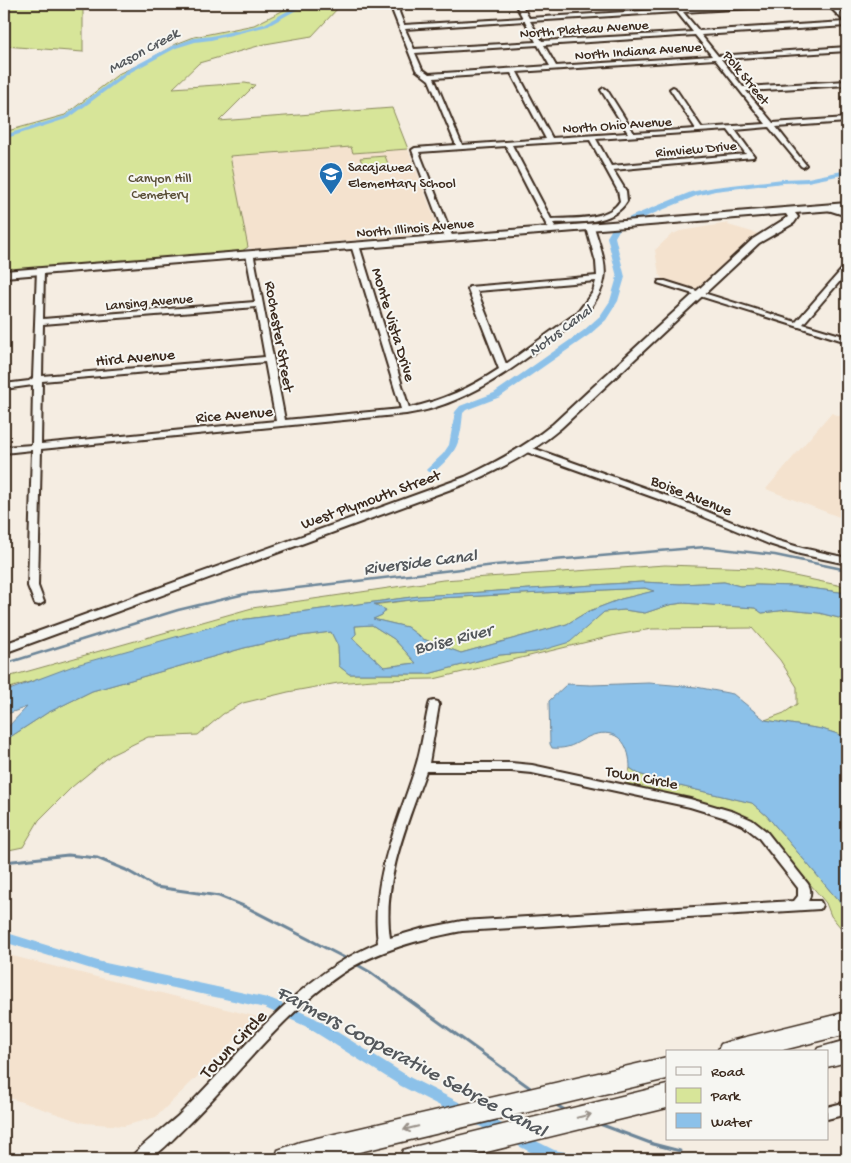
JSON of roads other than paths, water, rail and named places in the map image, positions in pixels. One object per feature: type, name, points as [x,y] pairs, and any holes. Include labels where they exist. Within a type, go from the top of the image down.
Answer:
[{"type":"highway","points":[[781,1039],[847,1018]]},
{"type":"highway","points":[[738,1050],[847,1023]]},
{"type":"highway","points":[[828,1056],[847,1051]]},
{"type":"highway","points":[[288,1159],[300,1154],[660,1070]]},
{"type":"highway","points":[[414,1159],[666,1096]]},
{"type":"street","points":[[402,4],[397,7],[396,12],[419,70],[430,76],[460,147]]},
{"type":"street","points":[[518,4],[554,68]]},
{"type":"street","name":"Polk Street","points":[[673,4],[803,165]]},
{"type":"street","points":[[402,27],[781,4]]},
{"type":"street","points":[[830,4],[847,22]]},
{"type":"street","name":"North Plateau Avenue","points":[[412,51],[847,22]]},
{"type":"street","name":"North Indiana Avenue","points":[[430,76],[847,49]]},
{"type":"street","points":[[513,71],[550,141]]},
{"type":"street","points":[[741,89],[847,83]]},
{"type":"street","points":[[672,89],[700,130]]},
{"type":"street","points":[[604,90],[632,135]]},
{"type":"street","name":"North Ohio Avenue","points":[[450,238],[415,150],[847,120]]},
{"type":"street","name":"Rimview Drive","points":[[609,168],[750,156],[730,128]]},
{"type":"street","points":[[508,144],[551,225],[601,217],[618,211],[623,207],[625,198],[592,138]]},
{"type":"street","name":"North Illinois Avenue","points":[[4,274],[450,238],[551,225],[590,227],[847,206]]},
{"type":"street","name":"North Illinois Avenue","points":[[828,207],[847,214]]},
{"type":"street","name":"West Plymouth Street","points":[[4,649],[469,479],[500,465],[527,449],[557,426],[756,241],[791,221],[793,217],[788,210]]},
{"type":"street","points":[[590,227],[600,260],[602,278],[590,305],[581,314],[504,370],[472,289],[602,278]]},
{"type":"street","name":"Monte Vista Drive","points":[[356,245],[406,411]]},
{"type":"street","name":"Rochester Street","points":[[250,254],[282,424]]},
{"type":"street","points":[[797,325],[847,269]]},
{"type":"street","points":[[39,602],[33,586],[40,271]]},
{"type":"street","points":[[662,283],[847,340]]},
{"type":"street","name":"Lansing Avenue","points":[[40,322],[259,304]]},
{"type":"street","name":"Hird Avenue","points":[[4,386],[31,383],[38,379],[270,359]]},
{"type":"street","name":"Rice Avenue","points":[[4,450],[426,409],[504,370]]},
{"type":"street","name":"Boise Avenue","points":[[527,449],[681,504],[772,542],[800,551],[847,561]]},
{"type":"street","points":[[385,945],[381,930],[382,910],[391,864],[427,746],[434,705]]},
{"type":"street","name":"Town Circle","points":[[421,767],[511,767],[532,770],[681,801],[730,814],[748,822],[762,834],[798,877],[804,887],[804,896],[798,906]]},
{"type":"street","name":"Town Circle","points":[[138,1159],[148,1152],[194,1108],[296,1004],[350,962],[385,945],[407,938],[462,926],[816,905]]},
{"type":"street","points":[[828,1113],[847,1108]]},
{"type":"water","points":[[642,582],[681,584],[724,582],[740,586],[794,586],[847,593],[847,620],[819,613],[787,610],[762,613],[755,608],[683,603],[669,605],[645,613],[624,610],[604,612],[570,642],[536,652],[500,655],[428,674],[349,674],[339,666],[338,646],[331,632],[293,637],[244,648],[92,691],[47,713],[4,741],[4,731],[27,707],[4,715],[4,692],[76,665],[232,621],[419,596]],"holes":[[[645,588],[654,591],[621,599],[587,612],[567,624],[461,653],[423,639],[407,627],[373,619],[382,615],[386,610],[374,604],[419,599]],[[372,625],[394,639],[416,663],[384,667],[352,638],[356,634],[355,626]]]},
{"type":"water","points":[[649,683],[696,687],[733,694],[765,720],[822,729],[847,737],[847,909],[767,816],[752,803],[667,783],[639,774],[630,768],[626,747],[618,737],[612,734],[597,734],[572,746],[552,748],[550,744],[549,701],[567,684]]},
{"type":"waterway","name":"Mason Creek","points":[[4,137],[67,117],[129,71],[174,47],[194,40],[211,38],[266,25],[304,4]]},
{"type":"waterway","name":"Notus Canal","points":[[431,470],[451,451],[456,439],[459,412],[463,408],[497,395],[586,333],[603,318],[614,301],[621,277],[611,237],[616,229],[635,218],[694,194],[715,189],[808,180],[847,172]]},
{"type":"waterway","name":"Riverside Canal","points":[[4,664],[178,610],[245,594],[495,565],[705,547],[775,555],[847,570]]},
{"type":"waterway","points":[[4,862],[68,855],[97,858],[126,870],[156,887],[219,896],[246,907],[349,960]]},
{"type":"waterway","name":"Farmers Cooperative Sebree Canal","points":[[4,937],[101,967],[267,1003],[310,1022],[406,1082],[552,1156],[570,1159]]},
{"type":"waterway","points":[[354,963],[370,972],[533,1090]]},
{"type":"waterway","points":[[554,1104],[567,1111]]},
{"type":"waterway","points":[[597,1123],[653,1144],[680,1151]]},
{"type":"place","name":"Sacajawea Elementary School","points":[[331,195]]},
{"type":"park label","name":"Canyon Hill Cemetery","points":[[160,186]]},
{"type":"water label","name":"Boise River","points":[[453,638]]}]
